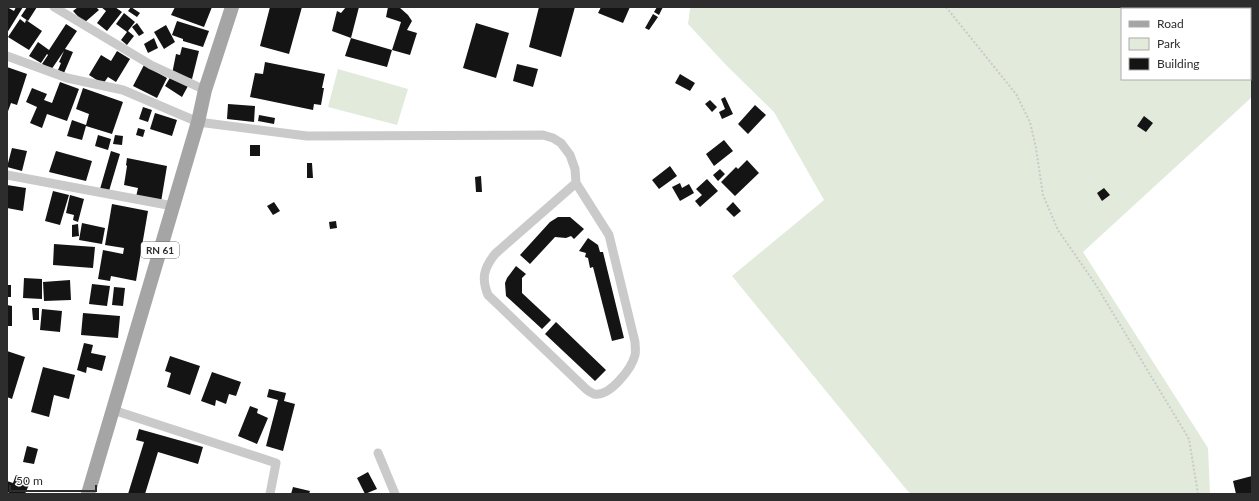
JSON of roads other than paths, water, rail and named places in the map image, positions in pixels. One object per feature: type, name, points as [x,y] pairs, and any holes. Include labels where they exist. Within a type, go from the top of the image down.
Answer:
[{"type":"main road","name":"RN 61","points":[[88,494],[198,122],[205,90],[232,7]]},
{"type":"street","points":[[54,7],[151,65],[205,90]]},
{"type":"street","points":[[7,56],[68,78],[123,90],[198,122],[307,136],[543,135],[553,138],[561,143],[570,155],[575,169],[576,183],[609,235],[635,342],[635,354],[626,372],[606,391],[599,394],[594,394],[586,389],[488,295],[484,285],[484,275],[488,263],[495,254],[576,183]]},
{"type":"street","points":[[7,175],[173,206]]},
{"type":"street","points":[[113,410],[276,463],[270,494]]},
{"type":"street","points":[[378,453],[396,494]]}]
